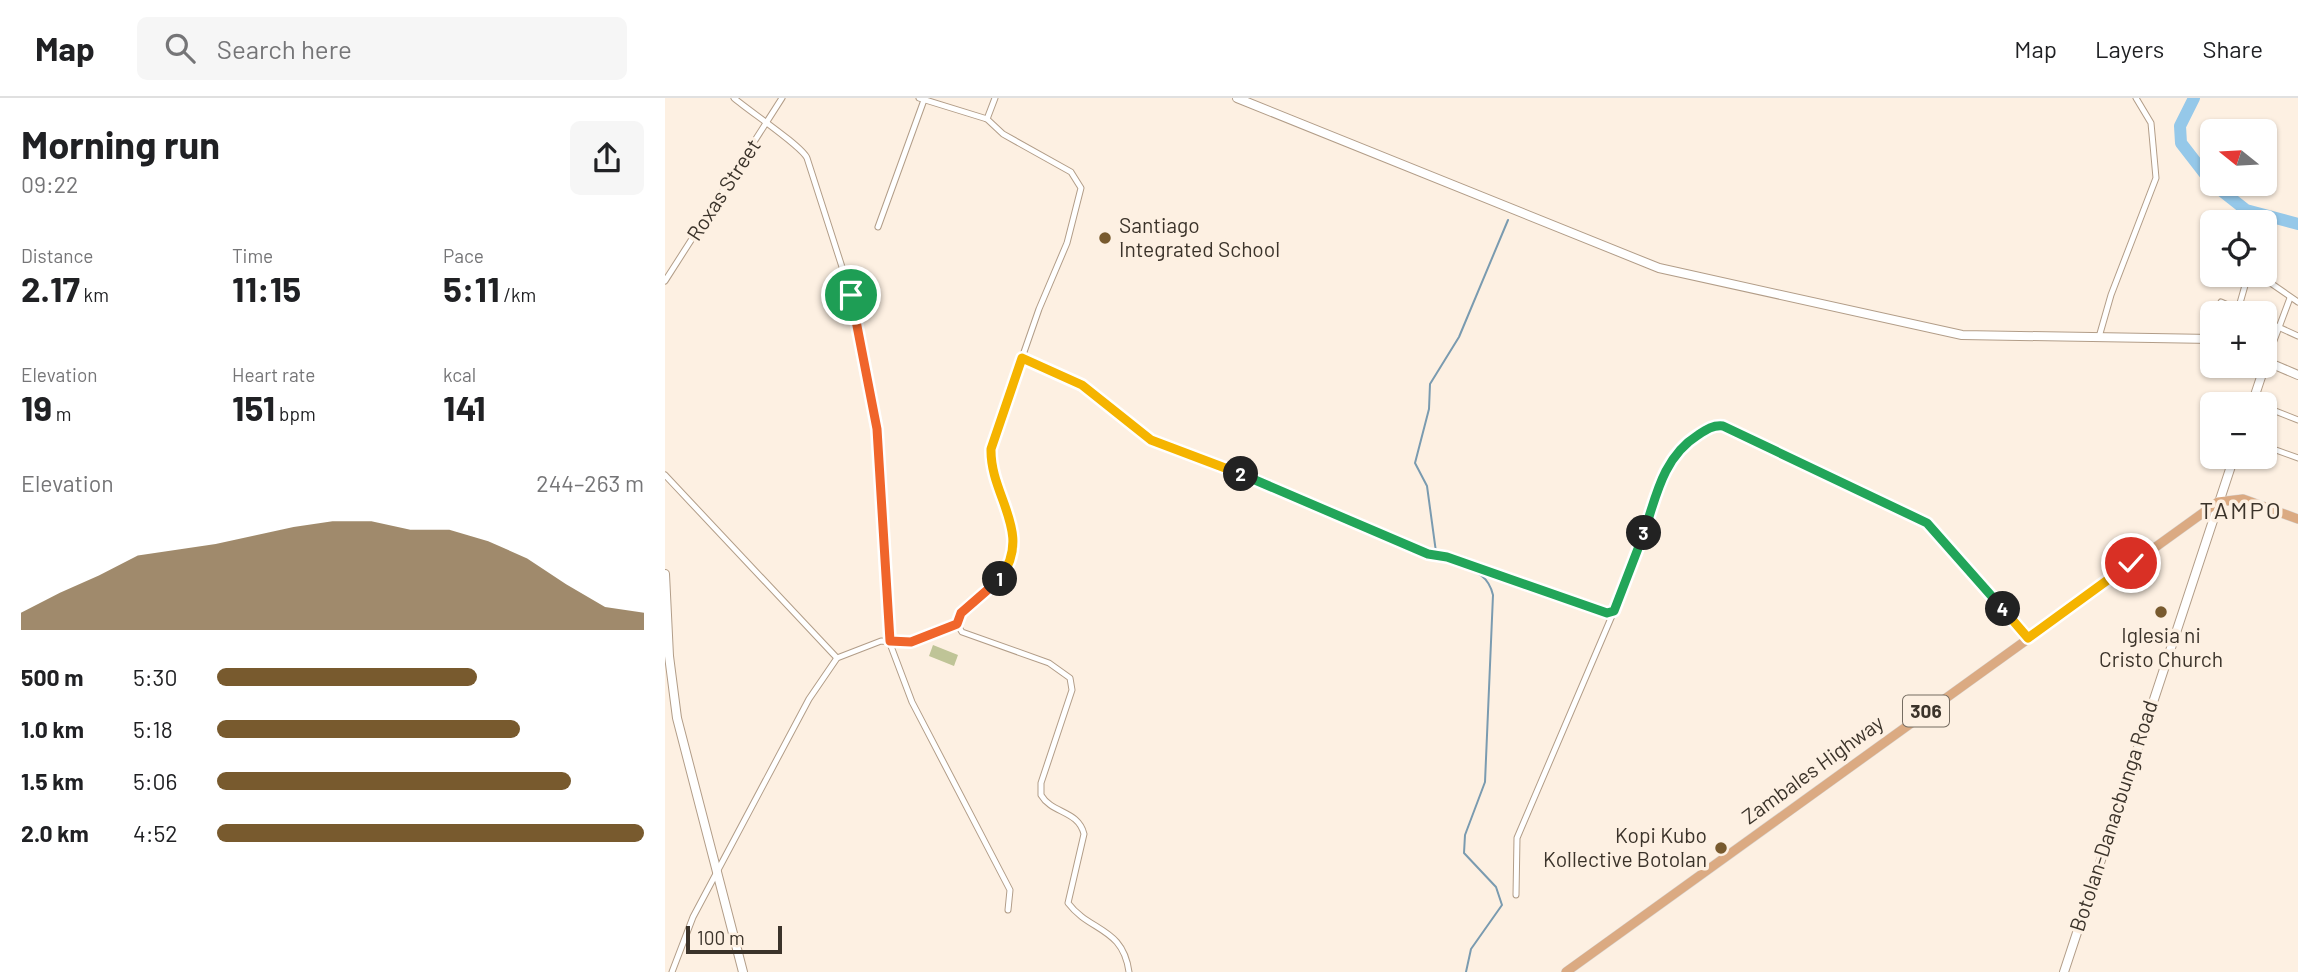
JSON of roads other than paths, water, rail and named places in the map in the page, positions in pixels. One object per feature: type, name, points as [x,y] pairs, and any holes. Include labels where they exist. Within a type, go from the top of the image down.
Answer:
[{"type":"main road","points":[[2218,502],[2243,499],[2298,519]]},
{"type":"main road","name":"Zambales Highway","points":[[1566,972],[2218,502]]},
{"type":"street","points":[[734,98],[805,153],[854,306],[877,429],[890,641],[912,702],[1010,890],[1008,910]]},
{"type":"street","name":"Roxas Street","points":[[665,281],[782,98]]},
{"type":"street","points":[[987,119],[995,98]]},
{"type":"street","points":[[1237,98],[1649,265],[1962,335],[2200,339]]},
{"type":"street","points":[[2099,337],[2111,295],[2157,178],[2151,123],[2136,98]]},
{"type":"street","points":[[672,972],[693,917],[809,699],[837,658],[868,644],[911,642],[957,624],[961,613],[999,581],[1012,557],[1014,546],[1011,524],[993,465],[991,449],[1022,358],[1067,243],[1081,188],[1071,172],[1003,134],[987,119],[921,99],[878,227]]},
{"type":"street","points":[[2275,287],[2298,302]]},
{"type":"street","points":[[2290,298],[2278,327],[2298,336]]},
{"type":"street","points":[[1022,358],[1082,385],[1155,442],[1209,461],[1434,555],[1442,555],[1607,613],[1614,611]]},
{"type":"street","points":[[2277,366],[2298,375]]},
{"type":"street","points":[[2277,412],[2298,420]]},
{"type":"street","points":[[1516,894],[1517,838],[1614,611],[1672,456],[1696,435],[1718,426],[1927,523],[2028,638]]},
{"type":"street","points":[[2277,450],[2298,458]]},
{"type":"street","name":"Botolan-Danacbunga Road","points":[[2064,972],[2230,469]]},
{"type":"street","points":[[665,475],[837,658]]},
{"type":"street","points":[[665,574],[672,689],[743,972]]},
{"type":"street","points":[[957,624],[962,632],[1058,667],[1070,678],[1072,690],[1041,783],[1041,795],[1047,803],[1073,816],[1083,829],[1084,840],[1068,903],[1117,940],[1128,960],[1129,972]]},
{"type":"waterway","points":[[2194,98],[2180,126],[2181,143],[2200,168]]},
{"type":"waterway","points":[[2228,196],[2246,210],[2298,224]]},
{"type":"waterway","points":[[1436,552],[1427,486],[1415,463],[1429,409],[1430,384],[1459,337],[1508,220]]},
{"type":"waterway","points":[[1439,557],[1478,574],[1490,585],[1493,595],[1485,782],[1465,835],[1464,853],[1496,887],[1502,905],[1471,949],[1466,972]]},
{"type":"place","name":"Santiago Integrated School","points":[[1105,238]]},
{"type":"place","name":"Iglesia ni Cristo Church","points":[[2161,612]]},
{"type":"place","name":"Kopi Kubo Kollective Botolan","points":[[1721,848]]},
{"type":"district","name":"TAMPO","points":[[2241,511]]}]
